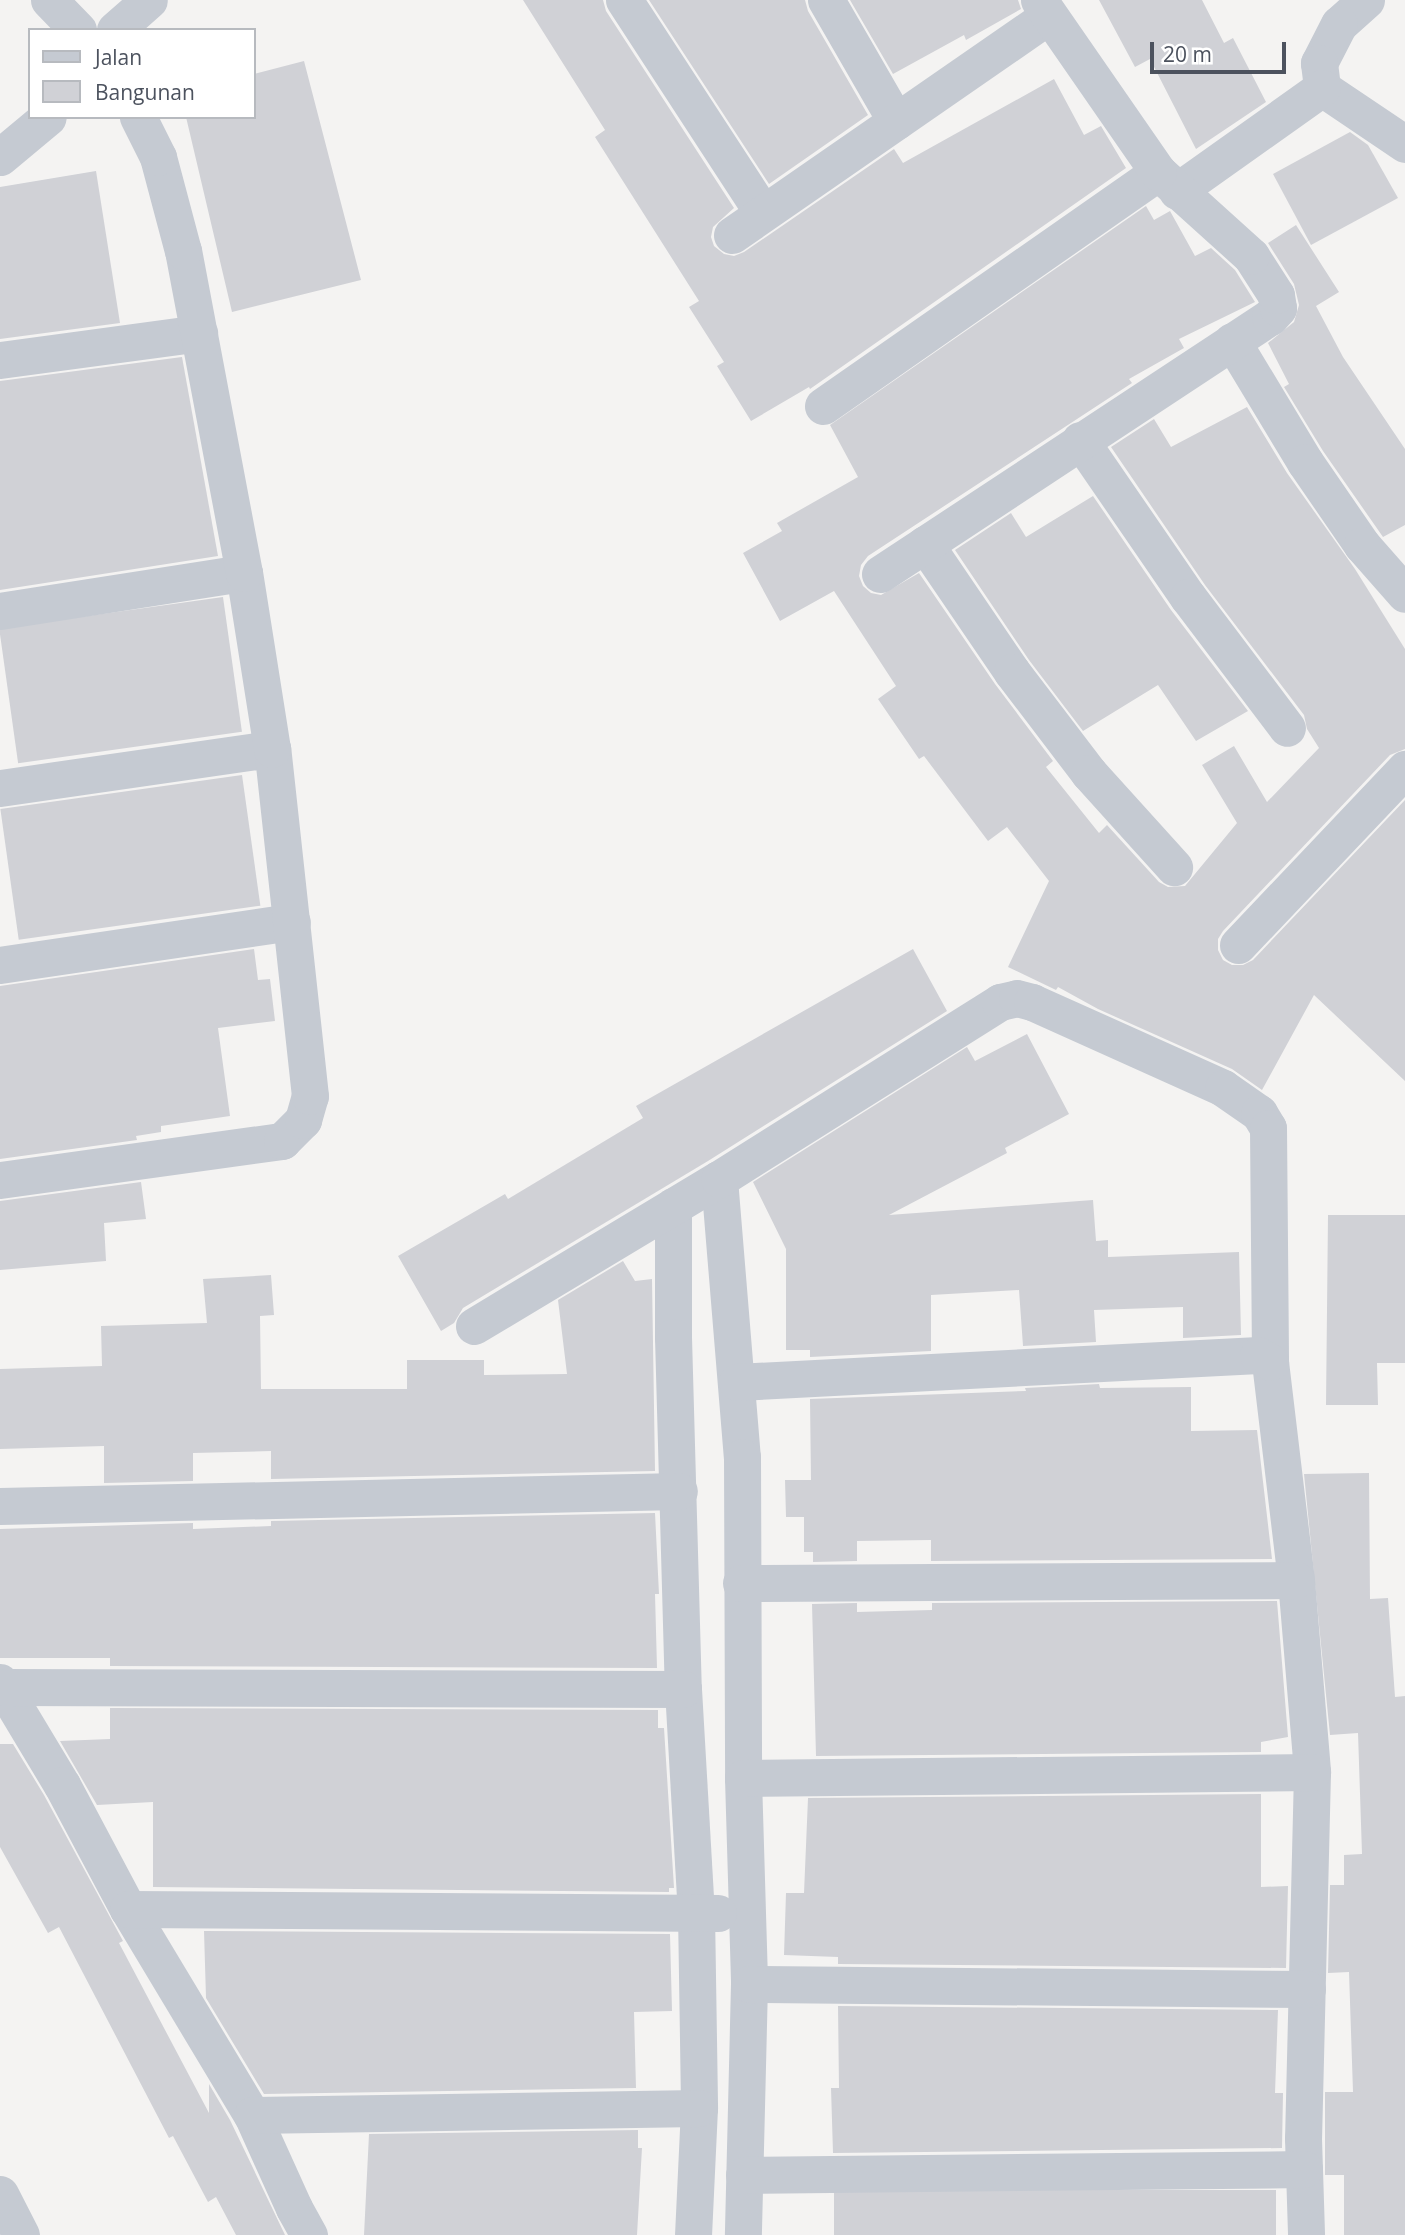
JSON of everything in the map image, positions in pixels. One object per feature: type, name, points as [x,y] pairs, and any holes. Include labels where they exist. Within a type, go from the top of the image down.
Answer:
[{"type":"street","points":[[49,0],[76,28]]},
{"type":"street","points":[[117,28],[149,0]]},
{"type":"street","points":[[624,0],[763,213]]},
{"type":"street","points":[[826,0],[896,121]]},
{"type":"street","points":[[1366,0],[1339,24],[1319,63],[1322,88],[1405,144]]},
{"type":"street","points":[[732,235],[896,121],[1043,8],[1168,181],[1251,256],[1276,295],[1278,308],[1270,317],[880,574]]},
{"type":"street","points":[[823,406],[1168,181],[1322,88]]},
{"type":"street","points":[[0,157],[46,119]]},
{"type":"street","points":[[0,1180],[282,1141],[303,1120],[310,1096],[272,749],[244,573],[183,251],[158,157],[139,119]]},
{"type":"street","points":[[0,360],[199,333]]},
{"type":"street","points":[[1233,341],[1306,462],[1362,545],[1405,594]]},
{"type":"street","points":[[1080,440],[1188,597],[1287,728]]},
{"type":"street","points":[[925,544],[1012,672],[1082,762],[1174,867]]},
{"type":"street","points":[[0,611],[244,573]]},
{"type":"street","points":[[0,788],[272,749]]},
{"type":"street","points":[[1238,945],[1405,769]]},
{"type":"street","points":[[0,965],[292,922]]},
{"type":"street","points":[[474,1326],[719,1179],[1000,1002],[1017,998],[1032,1002],[1223,1088],[1265,1119],[1268,1128],[1270,1363],[1296,1580],[1312,1772],[1304,2169],[1306,2235]]},
{"type":"street","points":[[719,1179],[742,1457],[743,1778],[749,1984],[743,2235]]},
{"type":"street","points":[[673,1206],[673,1337],[683,1689],[696,1912],[699,2108],[693,2235]]},
{"type":"street","points":[[737,1382],[1258,1355],[1270,1363]]},
{"type":"street","points":[[0,1506],[679,1490]]},
{"type":"street","points":[[741,1583],[1296,1580]]},
{"type":"street","points":[[2,1684],[683,1689]]},
{"type":"street","points":[[2,1684],[62,1785],[128,1909],[252,2115],[293,2208],[309,2235]]},
{"type":"street","points":[[743,1778],[1312,1772]]},
{"type":"street","points":[[128,1909],[747,1913]]},
{"type":"street","points":[[749,1984],[1307,1989]]},
{"type":"street","points":[[252,2115],[699,2108]]},
{"type":"street","points":[[744,2175],[1304,2169]]},
{"type":"street","points":[[0,2194],[21,2235]]},
{"type":"building","points":[[523,0],[603,0],[606,11],[734,208],[713,227],[711,237],[714,246],[724,254],[734,256],[744,252],[894,149],[903,163],[1054,79],[1084,135],[1101,126],[1126,168],[810,389],[809,387],[751,421],[717,366],[724,362],[689,307],[699,301],[595,137],[605,130]]},
{"type":"building","points":[[649,0],[805,0],[808,11],[868,115],[769,184]]},
{"type":"building","points":[[850,0],[1018,0],[1021,9],[966,40],[964,35],[893,74]]},
{"type":"building","points":[[1099,0],[1202,0],[1224,43],[1233,38],[1266,102],[1196,149],[1150,59],[1135,67]]},
{"type":"building","points":[[304,61],[361,280],[232,312],[186,119],[256,119],[256,73]]},
{"type":"building","points":[[1350,132],[1368,145],[1398,198],[1311,245],[1273,174]]},
{"type":"building","points":[[96,171],[120,323],[0,339],[0,187]]},
{"type":"building","points":[[1146,206],[1154,220],[1170,211],[1195,256],[1211,248],[1235,270],[1255,302],[1179,339],[1184,348],[1129,379],[1132,383],[868,556],[861,565],[859,576],[863,586],[871,593],[881,595],[919,573],[995,684],[1053,761],[1046,767],[1099,833],[1107,825],[1159,882],[1168,887],[1185,886],[1237,823],[1202,765],[1234,746],[1267,802],[1319,748],[1307,729],[1304,715],[1205,585],[1111,447],[1154,419],[1171,447],[1247,407],[1287,473],[1355,569],[1405,649],[1405,749],[1390,755],[1223,931],[1218,939],[1218,950],[1223,960],[1232,965],[1243,965],[1253,960],[1405,800],[1405,1081],[1314,995],[1262,1090],[1232,1069],[1098,1009],[1058,987],[1056,990],[1008,967],[1049,881],[1007,827],[988,841],[924,756],[919,759],[878,699],[896,686],[834,591],[780,621],[743,553],[782,531],[777,523],[858,477],[830,425]]},
{"type":"building","points":[[1296,225],[1339,292],[1316,306],[1343,357],[1405,449],[1405,525],[1383,537],[1323,451],[1284,387],[1289,384],[1268,343],[1294,322],[1299,305],[1294,284],[1268,243]]},
{"type":"building","points":[[182,357],[218,556],[0,590],[0,381]]},
{"type":"building","points":[[1093,496],[1171,610],[1248,711],[1196,741],[1158,685],[1083,731],[1029,660],[955,550],[1011,513],[1026,537]]},
{"type":"building","points":[[223,597],[242,732],[18,763],[0,628]]},
{"type":"building","points":[[242,775],[260,906],[19,940],[0,809]]},
{"type":"building","points":[[254,949],[258,980],[270,979],[275,1021],[218,1028],[230,1116],[161,1126],[161,1132],[136,1136],[137,1140],[0,1159],[0,986]]},
{"type":"building","points":[[913,949],[947,1011],[708,1161],[463,1308],[454,1323],[441,1331],[398,1256],[505,1194],[508,1199],[643,1118],[636,1106]]},
{"type":"building","points":[[1027,1034],[1069,1114],[1005,1148],[1007,1153],[889,1215],[1093,1200],[1096,1241],[1108,1240],[1108,1257],[1239,1252],[1241,1335],[1183,1338],[1183,1307],[1094,1310],[1096,1342],[1023,1346],[1019,1290],[931,1295],[931,1351],[810,1357],[810,1350],[786,1350],[786,1249],[753,1182],[967,1047],[975,1061]]},
{"type":"building","points":[[141,1182],[146,1219],[104,1223],[106,1261],[0,1270],[0,1201]]},
{"type":"building","points":[[1328,1215],[1405,1215],[1405,1363],[1377,1363],[1378,1405],[1326,1405]]},
{"type":"building","points":[[623,1261],[635,1281],[652,1279],[655,1471],[271,1479],[271,1451],[193,1453],[193,1481],[104,1483],[104,1446],[0,1449],[0,1369],[102,1366],[101,1326],[207,1323],[203,1279],[271,1275],[274,1315],[260,1316],[261,1389],[407,1389],[407,1360],[484,1360],[484,1375],[567,1374],[558,1300]]},
{"type":"building","points":[[1099,1384],[1100,1388],[1191,1387],[1191,1431],[1257,1430],[1272,1559],[931,1561],[931,1540],[857,1541],[857,1561],[813,1562],[813,1552],[804,1552],[804,1517],[786,1517],[785,1480],[811,1480],[810,1399],[1026,1391],[1025,1388]]},
{"type":"building","points":[[1369,1473],[1370,1599],[1388,1598],[1395,1697],[1405,1696],[1405,2235],[1344,2235],[1344,2175],[1325,2175],[1325,2092],[1353,2092],[1349,1972],[1328,1973],[1330,1885],[1344,1885],[1344,1855],[1362,1854],[1358,1733],[1330,1735],[1304,1474]]},
{"type":"building","points":[[655,1513],[659,1594],[655,1594],[657,1668],[110,1666],[110,1658],[0,1658],[0,1529],[193,1523],[193,1529],[271,1526],[271,1521]]},
{"type":"building","points":[[1277,1601],[1288,1737],[1261,1742],[1261,1752],[816,1756],[812,1604],[857,1603],[857,1612],[932,1610],[932,1603]]},
{"type":"building","points":[[110,1708],[658,1710],[658,1728],[664,1728],[674,1888],[669,1888],[669,1892],[153,1887],[153,1802],[97,1805],[60,1741],[110,1739]]},
{"type":"building","points":[[0,1744],[13,1744],[44,1795],[123,1941],[119,1943],[209,2113],[209,2084],[230,2120],[285,2235],[236,2235],[216,2197],[208,2202],[173,2136],[169,2138],[59,1927],[48,1933],[0,1847]]},
{"type":"building","points":[[1261,1794],[1261,1887],[1288,1886],[1286,1968],[838,1964],[838,1957],[784,1955],[786,1893],[804,1893],[808,1798]]},
{"type":"building","points":[[204,1931],[670,1934],[672,2011],[634,2012],[636,2088],[264,2094],[206,1998]]},
{"type":"building","points":[[838,2006],[1278,2010],[1275,2093],[1283,2093],[1282,2148],[833,2153],[831,2088],[839,2088]]},
{"type":"building","points":[[638,2130],[638,2148],[642,2148],[637,2235],[364,2235],[369,2134]]},
{"type":"building","points":[[834,2190],[1276,2190],[1276,2235],[834,2235]]}]
